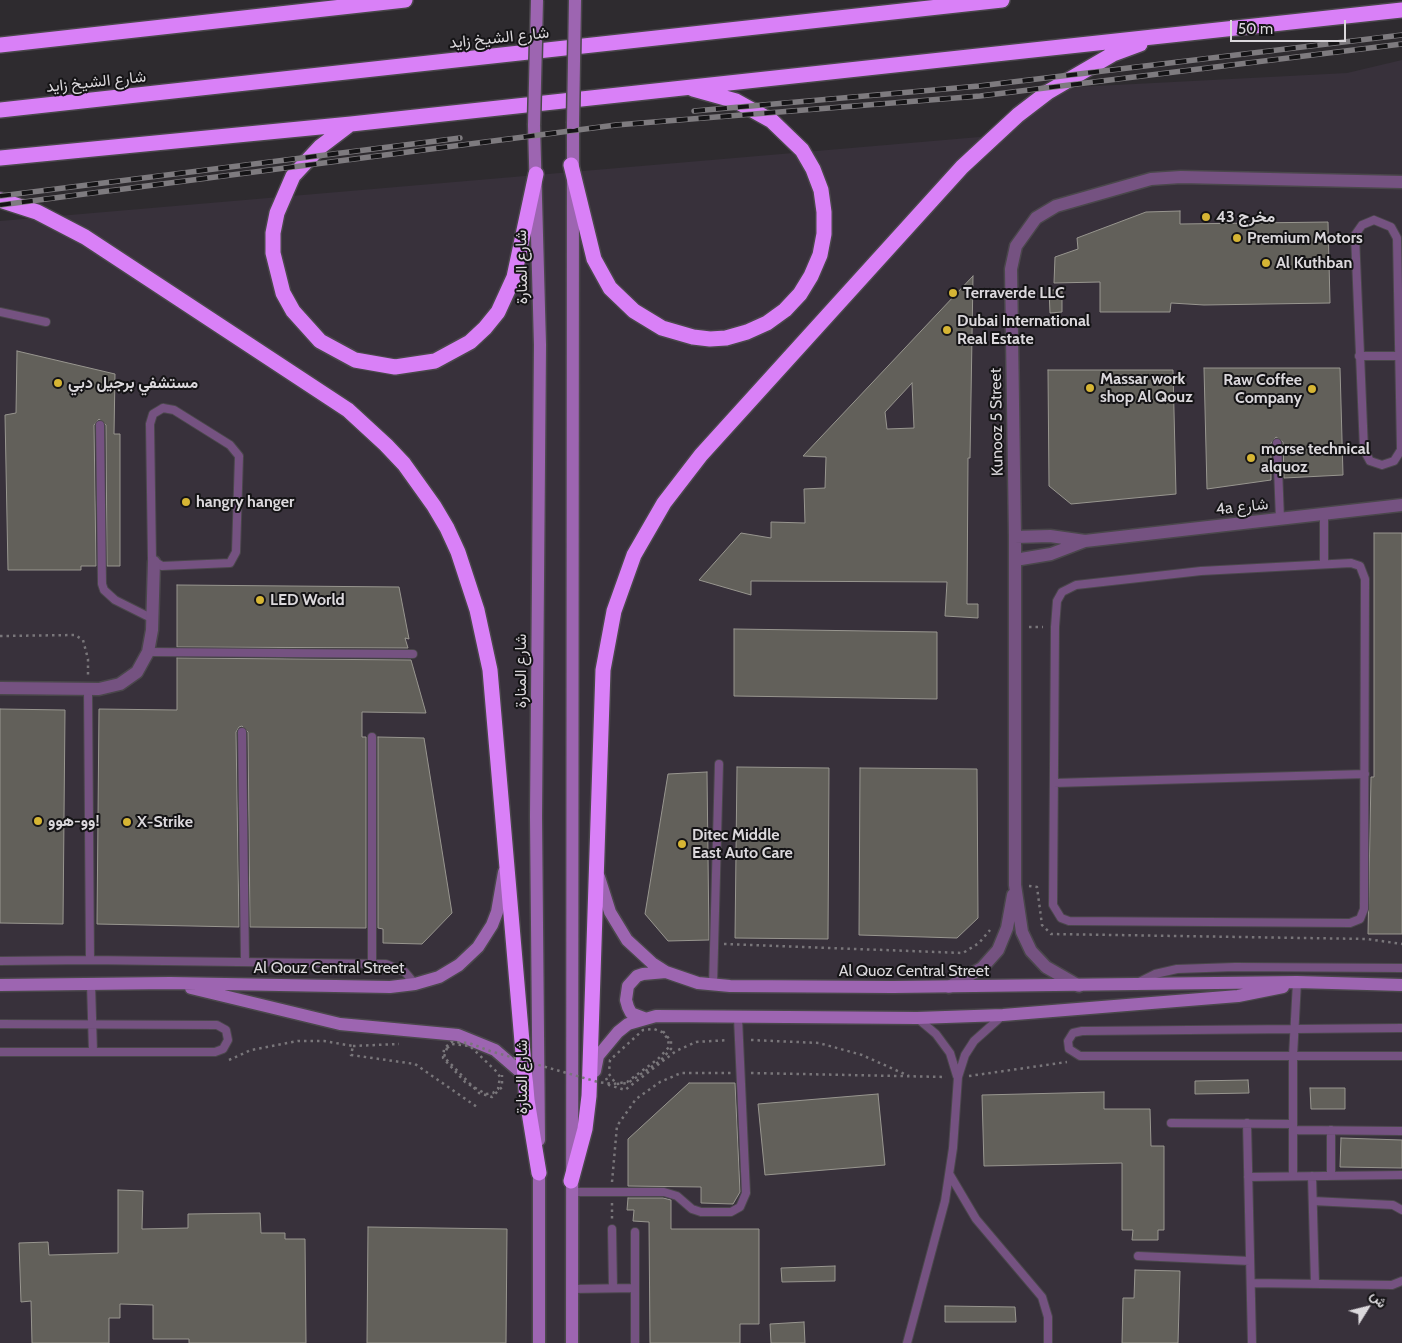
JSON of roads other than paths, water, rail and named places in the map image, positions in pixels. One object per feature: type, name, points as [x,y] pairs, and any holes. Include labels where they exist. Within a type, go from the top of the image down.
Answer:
[{"type":"highway","points":[[0,45],[405,0]]},
{"type":"highway","name":"شارع الشيخ زايد","points":[[0,110],[1002,0]]},
{"type":"highway","points":[[0,158],[351,124],[1402,10]]},
{"type":"highway","points":[[571,1186],[585,1129],[589,1096],[601,700],[607,640],[623,582],[648,528],[664,503],[701,455],[989,140],[1025,109],[1080,72],[1113,54],[1169,35]]},
{"type":"highway","points":[[571,165],[594,259],[610,288],[634,311],[647,320],[678,334],[710,339],[726,338],[747,332],[767,323],[785,310],[800,294],[811,276],[820,255],[824,219],[821,190],[813,169],[802,150],[772,121],[736,101],[684,87]]},
{"type":"highway","points":[[351,124],[320,147],[294,176],[277,213],[273,247],[276,273],[292,311],[320,341],[355,360],[395,367],[422,364],[454,353],[485,328],[498,312],[514,277],[536,174]]},
{"type":"highway","points":[[0,200],[37,212],[85,237],[348,410],[386,445],[420,485],[447,528],[458,552],[484,640],[494,700],[505,864],[525,1076],[539,1173]]},
{"type":"street","name":"شارع المنارة","points":[[537,0],[534,125],[540,345],[536,816],[539,1343]]},
{"type":"street","points":[[572,1343],[571,165],[574,0]]},
{"type":"street","name":"Kunooz 5 Street","points":[[1079,986],[1046,967],[1031,951],[1022,932],[1015,886],[1015,537],[1011,269],[1016,246],[1036,218],[1056,206],[1137,182],[1166,178],[1402,182]]},
{"type":"street","name":"4a شارع","points":[[1015,560],[1051,554],[1085,541],[1402,505]]},
{"type":"street","name":"4a شارع","points":[[1015,537],[1050,536],[1085,541]]},
{"type":"street","points":[[0,688],[88,689],[110,687],[129,679],[137,672],[148,652],[153,619],[154,562]]},
{"type":"street","name":"Al Qouz Central Street","points":[[0,985],[170,983],[390,987],[415,984],[439,977],[459,966],[478,947],[492,925],[505,864]]},
{"type":"street","name":"Al Quoz Central Street","points":[[597,865],[602,890],[618,927],[639,953],[666,972],[698,984],[949,987],[1297,982],[1402,985]]},
{"type":"street","name":"Kunooz 5 Street","points":[[949,987],[982,968],[998,950],[1007,928],[1015,886]]},
{"type":"street","points":[[644,1018],[631,1013],[628,1007],[626,1000],[628,986],[637,976],[666,972]]},
{"type":"street","name":"Al Quoz Central Street","points":[[589,1096],[598,1056],[606,1044],[628,1024],[644,1018],[670,1014],[738,1018],[917,1018],[1003,1015],[1238,996],[1268,991],[1297,982]]},
{"type":"street","name":"Al Qouz Central Street","points":[[170,983],[340,1024],[458,1035],[495,1050],[525,1076]]},
{"type":"lane","points":[[1374,220],[1391,226],[1397,238],[1401,450],[1394,461],[1382,465],[1370,461],[1364,450],[1359,356],[1355,235],[1362,225],[1374,220]]},
{"type":"lane","points":[[0,312],[46,322]]},
{"type":"lane","points":[[1359,356],[1400,356]]},
{"type":"lane","points":[[168,408],[230,445],[237,452],[240,461],[236,552],[233,560],[226,564],[162,566],[154,562],[151,554],[150,424],[154,414],[168,408]]},
{"type":"lane","points":[[100,424],[102,584],[104,590],[115,600],[153,619]]},
{"type":"lane","points":[[1277,443],[1280,519]]},
{"type":"lane","points":[[1324,514],[1324,564]]},
{"type":"lane","points":[[1324,564],[1356,564],[1365,574],[1364,909],[1360,919],[1350,923],[1065,920],[1057,914],[1053,905],[1055,627],[1057,601],[1062,592],[1071,586],[1243,568],[1324,564]]},
{"type":"lane","points":[[148,652],[412,654]]},
{"type":"lane","points":[[88,689],[90,960]]},
{"type":"lane","points":[[242,732],[245,962]]},
{"type":"lane","points":[[372,737],[372,963]]},
{"type":"lane","points":[[713,985],[719,764]]},
{"type":"lane","points":[[1054,783],[1365,774]]},
{"type":"lane","points":[[0,962],[90,960],[372,963],[393,965],[405,972],[415,984]]},
{"type":"lane","points":[[1137,984],[1156,974],[1183,968],[1402,968]]},
{"type":"lane","points":[[1293,1176],[1293,1056],[1297,982]]},
{"type":"lane","points":[[91,984],[93,1052]]},
{"type":"lane","points":[[907,1343],[939,1227],[950,1175],[958,1077],[965,1055],[974,1041],[1003,1015]]},
{"type":"lane","points":[[571,1186],[664,1192],[677,1196],[696,1211],[726,1213],[736,1210],[743,1203],[746,1193],[738,1018]]},
{"type":"lane","points":[[917,1018],[936,1034],[950,1053],[958,1077]]},
{"type":"lane","points":[[0,1024],[217,1025],[226,1030],[228,1040],[223,1049],[215,1052],[0,1052]]},
{"type":"lane","points":[[1402,1028],[1082,1031],[1073,1033],[1068,1041],[1069,1049],[1080,1056],[1402,1056]]},
{"type":"lane","points":[[1171,1122],[1247,1123],[1331,1130],[1402,1131]]},
{"type":"lane","points":[[1247,1123],[1252,1343]]},
{"type":"lane","points":[[1331,1130],[1331,1176]]},
{"type":"lane","points":[[950,1175],[976,1219],[1042,1297],[1048,1317],[1048,1343]]},
{"type":"lane","points":[[1248,1177],[1402,1175]]},
{"type":"lane","points":[[1312,1176],[1316,1284]]},
{"type":"lane","points":[[1313,1201],[1393,1205],[1402,1210]]},
{"type":"lane","points":[[612,1228],[613,1288]]},
{"type":"lane","points":[[635,1232],[635,1343]]},
{"type":"lane","points":[[1138,1256],[1250,1261]]},
{"type":"lane","points":[[1251,1284],[1392,1285],[1402,1281]]},
{"type":"lane","points":[[571,1289],[635,1288]]},
{"type":"railway","points":[[694,111],[979,86],[1402,35]]},
{"type":"railway","points":[[0,205],[616,125],[980,96],[1402,44]]},
{"type":"railway","points":[[0,196],[460,138]]},
{"type":"place","name":"مخرج 43","points":[[1206,217]]},
{"type":"place","name":"Premium Motors","points":[[1237,238]]},
{"type":"place","name":"Al Kuthban","points":[[1266,263]]},
{"type":"place","name":"Terraverde LLC","points":[[953,293]]},
{"type":"place","name":"Dubai International Real Estate","points":[[947,330]]},
{"type":"place","name":"مستشفي برجيل دبي","points":[[58,383]]},
{"type":"place","name":"Massar work shop Al Qouz","points":[[1090,388]]},
{"type":"place","name":"Raw Coffee Company","points":[[1312,389]]},
{"type":"place","name":"morse technical alquoz","points":[[1251,458]]},
{"type":"place","name":"hangry hanger","points":[[186,502]]},
{"type":"place","name":"LED World","points":[[260,600]]},
{"type":"place","name":"وو-هوو!","points":[[38,821]]},
{"type":"place","name":"X-Strike","points":[[127,822]]},
{"type":"place","name":"Ditec Middle East Auto Care","points":[[682,844]]}]
